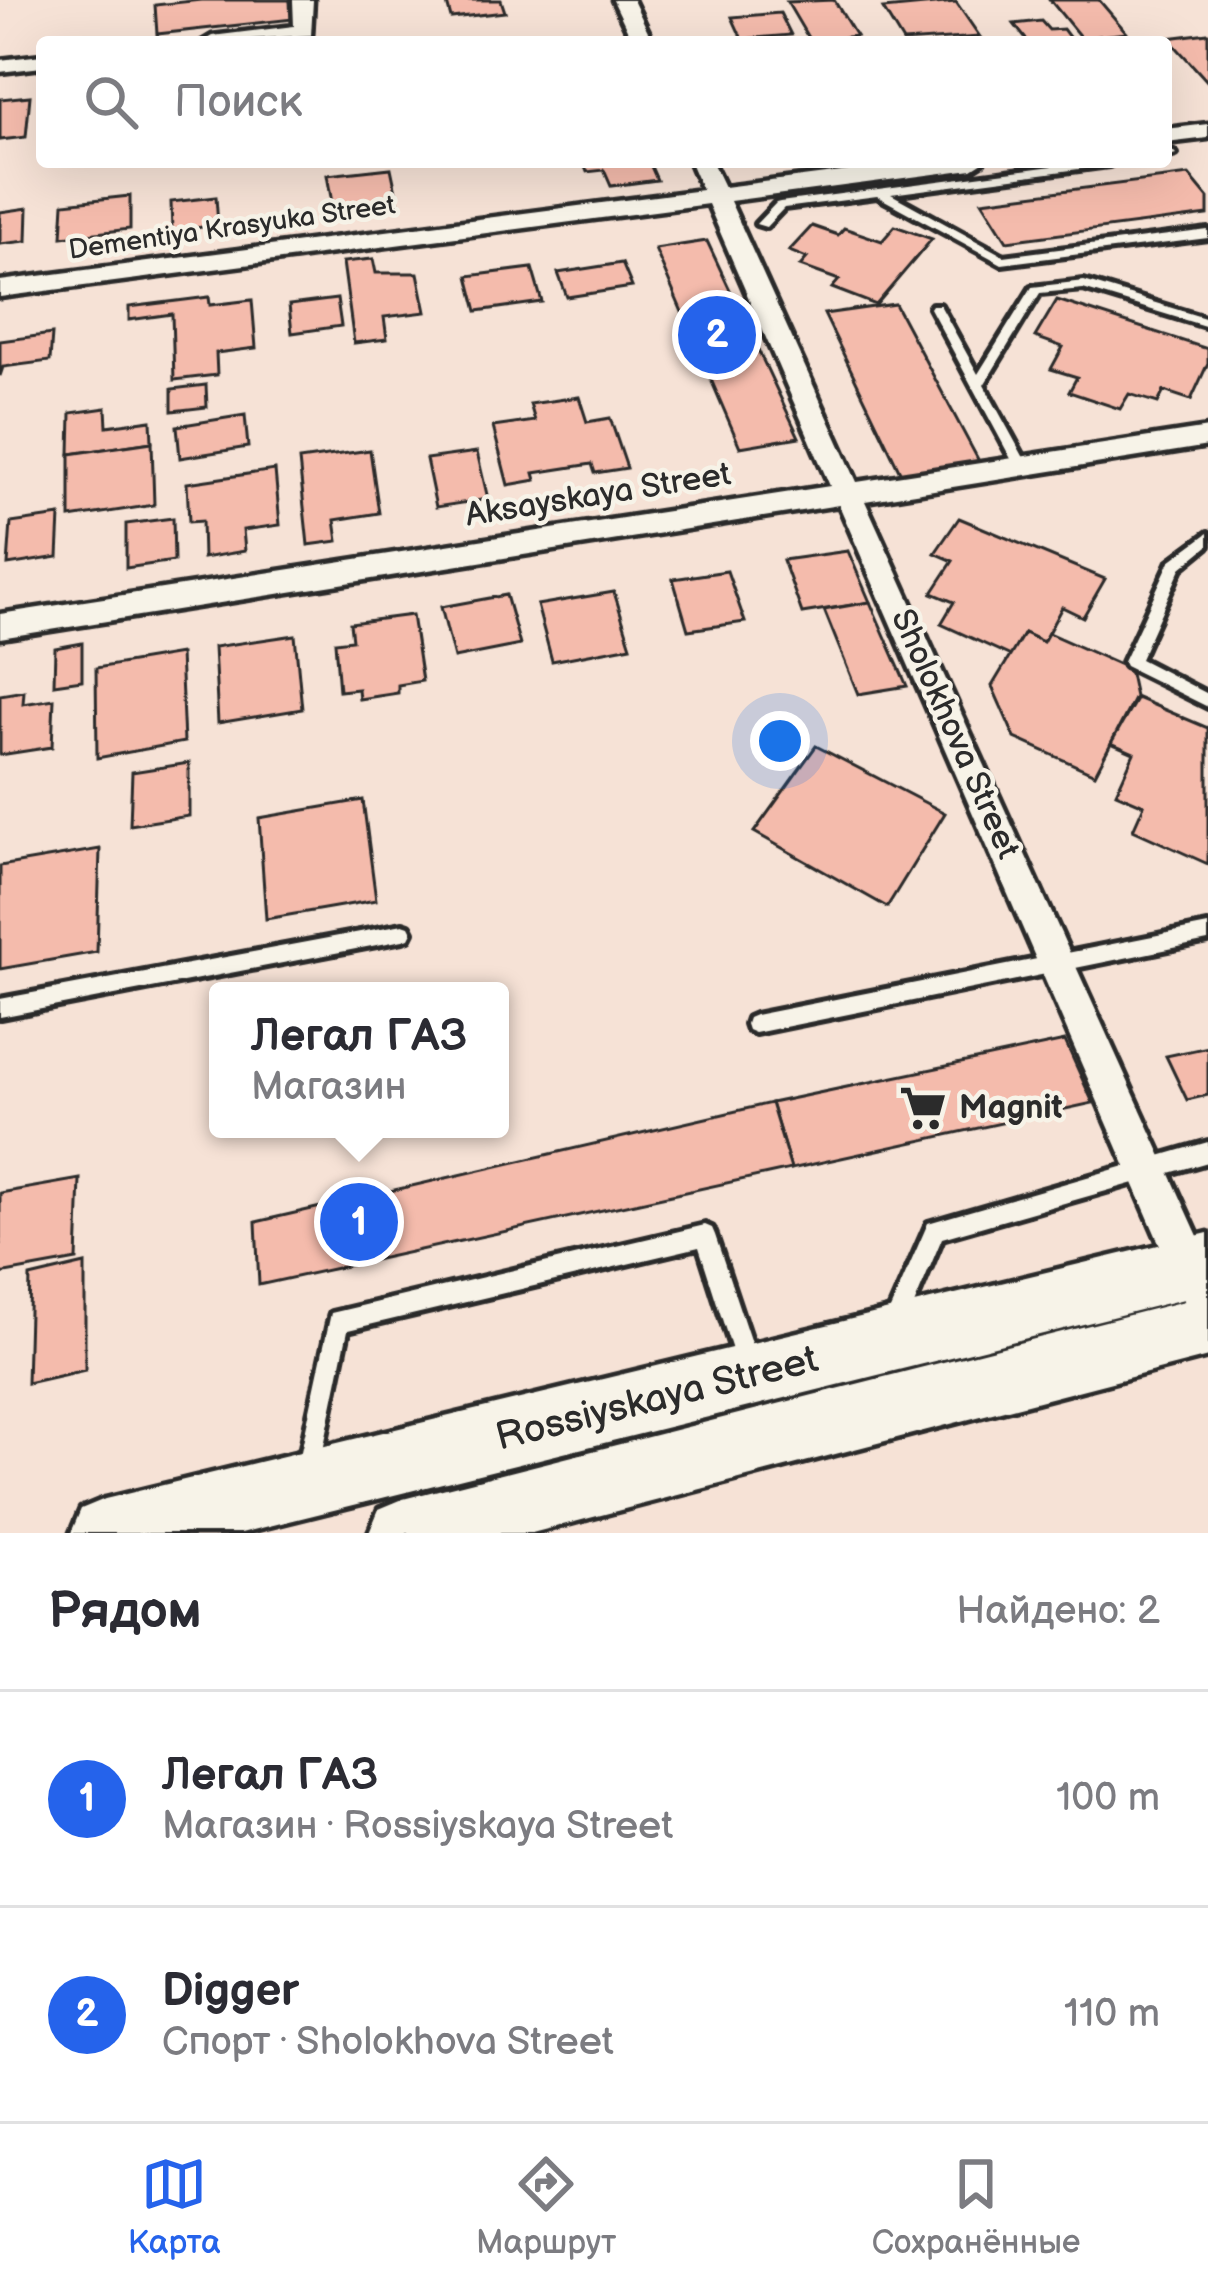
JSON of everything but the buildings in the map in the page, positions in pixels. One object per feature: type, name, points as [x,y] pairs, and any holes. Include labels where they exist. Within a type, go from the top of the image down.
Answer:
[{"type":"main road","name":"Rossiyskaya Street","points":[[105,1533],[887,1344],[1204,1291]]},
{"type":"main road","name":"Rossiyskaya Street","points":[[403,1533],[1204,1291]]},
{"type":"street","points":[[267,36],[304,32],[303,0]]},
{"type":"street","points":[[623,0],[640,36]]},
{"type":"street","points":[[0,66],[36,63]]},
{"type":"street","points":[[1172,146],[1208,131]]},
{"type":"street","name":"Sholokhova Street","points":[[704,168],[1204,1291]]},
{"type":"street","name":"Dementiya Krasyuka Street","points":[[0,289],[924,168]]},
{"type":"street","name":"Aksayskaya Street","points":[[0,626],[1208,437]]},
{"type":"lane","points":[[763,224],[780,205],[1065,168]]},
{"type":"lane","points":[[880,193],[1001,260],[1208,234]]},
{"type":"lane","points":[[978,385],[1036,290],[1084,285],[1208,323]]},
{"type":"lane","points":[[936,308],[1022,467]]},
{"type":"lane","points":[[1208,538],[1175,565],[1131,662],[1208,701]]},
{"type":"lane","points":[[0,1008],[403,932]]},
{"type":"lane","points":[[755,1024],[1208,933]]},
{"type":"lane","points":[[887,1344],[935,1230],[1208,1152]]},
{"type":"lane","points":[[305,1484],[339,1321],[705,1235],[751,1377]]},
{"type":"place","name":"Digger","points":[[717,335]]},
{"type":"place","name":"Magnit","points":[[923,1108]]},
{"type":"place","name":"Легал ГАЗ","points":[[359,1222]]}]
